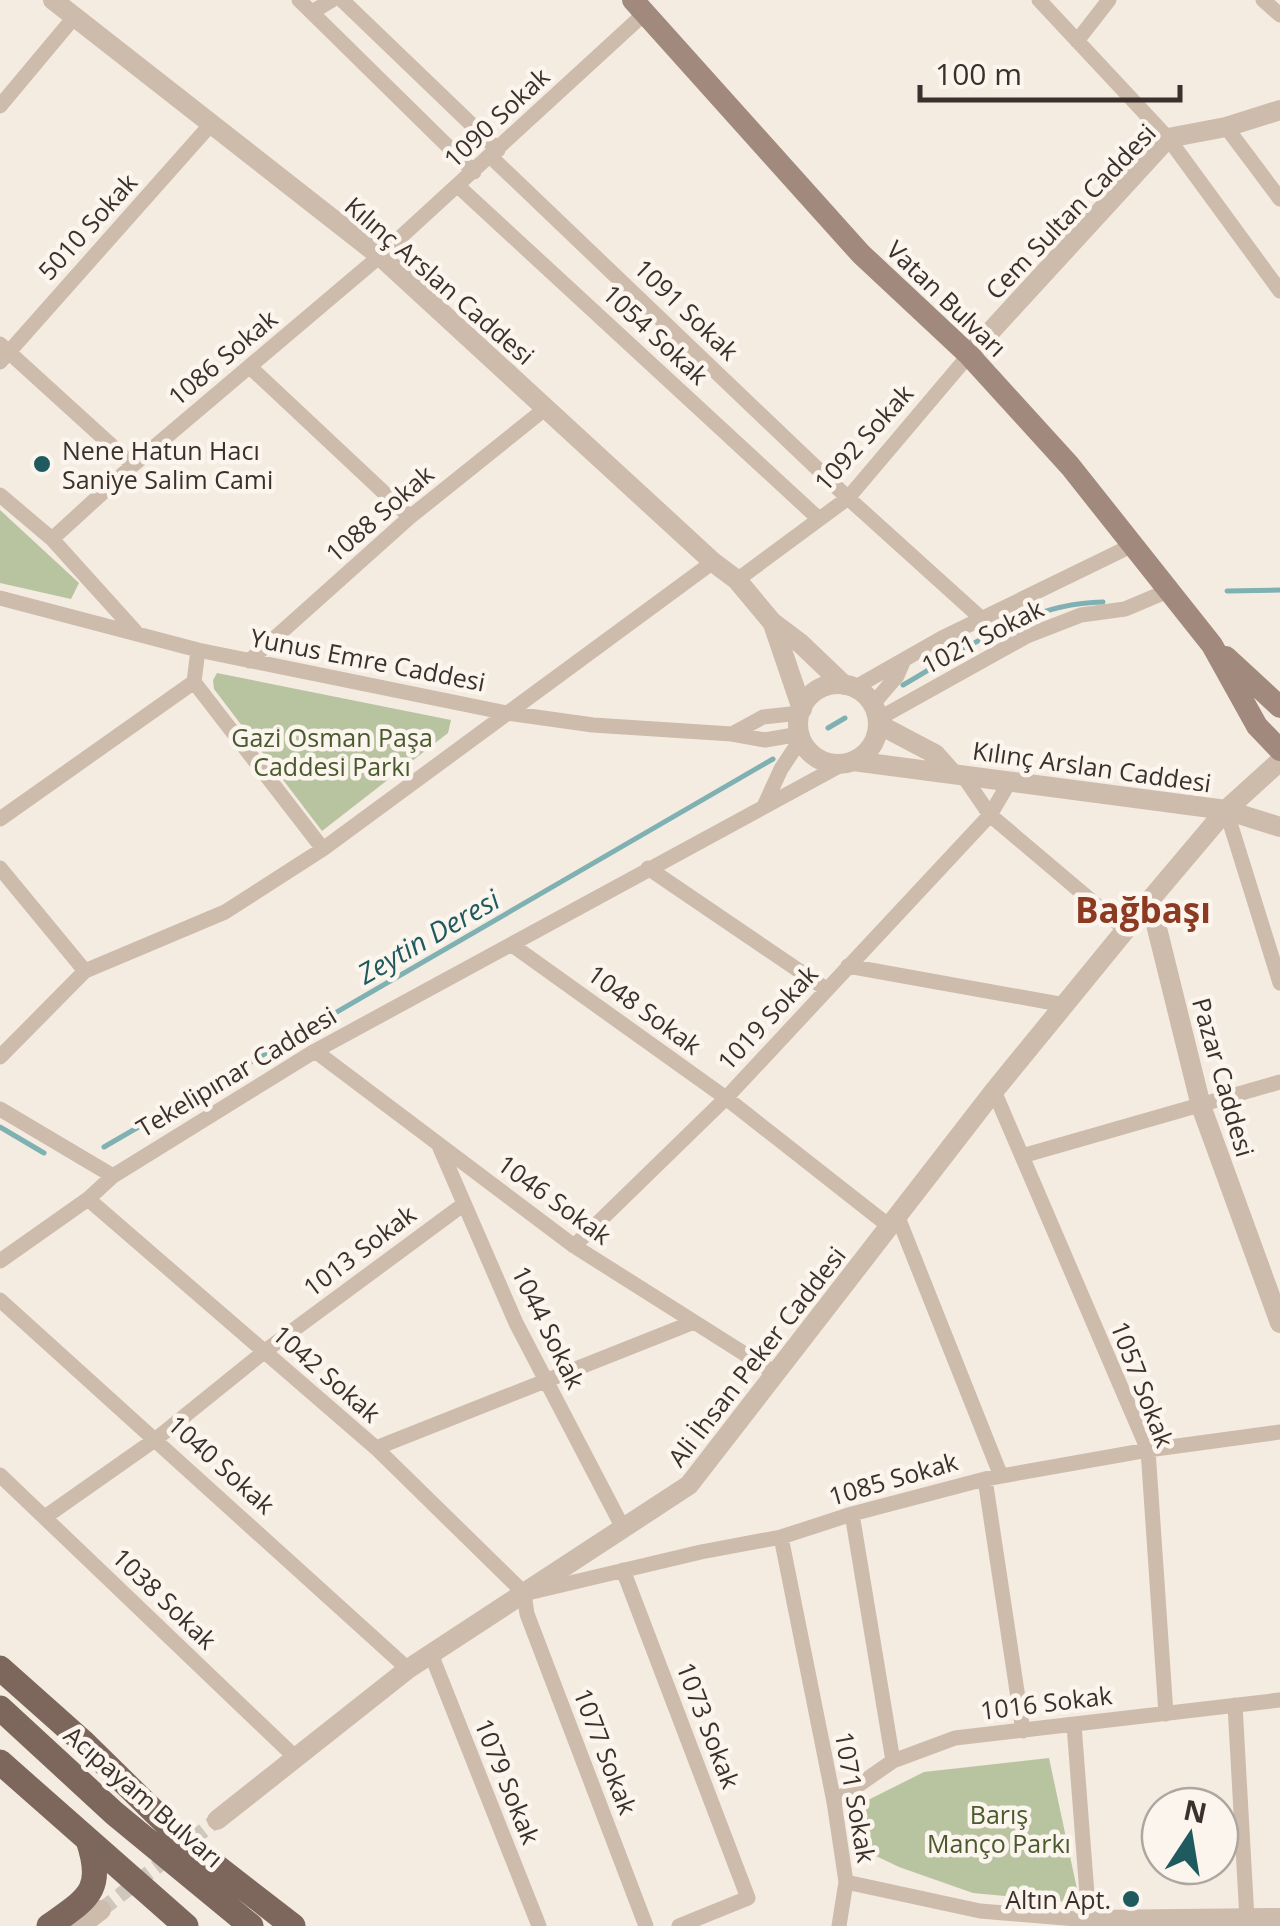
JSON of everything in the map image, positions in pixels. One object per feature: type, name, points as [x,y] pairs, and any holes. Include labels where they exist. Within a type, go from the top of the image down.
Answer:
[{"type":"main road","name":"Vatan Bulvarı","points":[[639,6],[861,254],[969,355],[1070,466],[1212,645],[1257,726],[1280,750]]},
{"type":"main road","name":"Vatan Bulvarı","points":[[1212,645],[1280,706]]},
{"type":"main road","points":[[0,1668],[200,1855],[293,1926]]},
{"type":"main road","name":"Acıpayam Bulvarı","points":[[0,1708],[114,1813],[252,1926]]},
{"type":"main road","points":[[0,1762],[186,1926]]},
{"type":"main road","points":[[49,1926],[82,1902],[93,1887],[96,1869],[88,1840]]},
{"type":"main road","points":[[152,1897],[158,1926]]},
{"type":"street","name":"Kılınç Arslan Caddesi","points":[[53,0],[380,256],[737,580],[772,622],[849,686]]},
{"type":"street","points":[[299,0],[474,172]]},
{"type":"street","points":[[312,12],[332,0]]},
{"type":"street","name":"1091 Sokak","points":[[342,0],[848,498],[982,620]]},
{"type":"street","points":[[1039,0],[1168,138],[1280,291]]},
{"type":"street","points":[[1077,40],[1109,0]]},
{"type":"street","points":[[1263,0],[1280,15]]},
{"type":"street","name":"1090 Sokak","points":[[380,256],[495,153],[639,6]]},
{"type":"street","points":[[0,106],[76,15]]},
{"type":"street","name":"Cem Sultan Caddesi","points":[[969,355],[1168,138],[1226,127],[1280,110]]},
{"type":"street","name":"5010 Sokak","points":[[3,353],[212,123]]},
{"type":"street","points":[[1226,127],[1280,199]]},
{"type":"street","name":"1054 Sokak","points":[[458,186],[819,519]]},
{"type":"street","name":"1086 Sokak","points":[[52,538],[133,464],[380,256]]},
{"type":"street","points":[[3,353],[133,464]]},
{"type":"street","name":"1092 Sokak","points":[[737,580],[848,498],[969,355]]},
{"type":"street","points":[[250,366],[410,518]]},
{"type":"street","name":"1088 Sokak","points":[[249,661],[410,518],[546,408]]},
{"type":"street","points":[[0,495],[52,538],[135,631]]},
{"type":"street","points":[[765,804],[814,693],[823,688],[849,686],[903,662],[942,638],[1135,544]]},
{"type":"street","points":[[0,1057],[86,971],[226,912],[324,849],[713,562]]},
{"type":"street","name":"1021 Sokak","points":[[876,716],[1027,636],[1081,615],[1125,610],[1170,590]]},
{"type":"street","name":"Yunus Emre Caddesi","points":[[2,600],[198,650],[507,713],[593,725],[732,734],[763,717],[801,724]]},
{"type":"street","name":"Kılınç Arslan Caddesi","points":[[772,622],[801,724]]},
{"type":"street","points":[[198,650],[194,682],[324,849]]},
{"type":"street","points":[[801,724],[814,756],[833,764],[848,762],[870,749],[876,716],[903,662]]},
{"type":"street","points":[[0,819],[194,682]]},
{"type":"street","points":[[849,686],[876,716]]},
{"type":"street","points":[[1257,726],[1280,706]]},
{"type":"street","name":"Kılınç Arslan Caddesi","points":[[876,716],[935,754],[956,773]]},
{"type":"street","name":"Ali İhsan Peker Caddesi","points":[[217,1820],[408,1669],[688,1485],[994,1092],[1150,900],[1226,810],[1280,761]]},
{"type":"street","name":"Kılınç Arslan Caddesi","points":[[848,762],[1226,810],[1280,827]]},
{"type":"street","name":"Tekelipınar Caddesi","points":[[0,1261],[114,1176],[315,1051],[848,762]]},
{"type":"street","points":[[956,773],[990,815],[1126,930]]},
{"type":"street","name":"1019 Sokak","points":[[574,1246],[726,1098],[990,815],[1010,781]]},
{"type":"street","points":[[1226,810],[1280,983]]},
{"type":"street","points":[[0,868],[86,971]]},
{"type":"street","points":[[648,868],[826,989]]},
{"type":"street","name":"Pazar Caddesi","points":[[1150,900],[1201,1106],[1280,1322]]},
{"type":"street","name":"1048 Sokak","points":[[512,944],[893,1221]]},
{"type":"street","points":[[848,966],[1065,1005]]},
{"type":"street","name":"1046 Sokak","points":[[315,1051],[574,1246],[775,1373]]},
{"type":"street","points":[[1022,1156],[1280,1082]]},
{"type":"street","name":"1057 Sokak","points":[[994,1092],[1148,1450],[1166,1714]]},
{"type":"street","points":[[0,1109],[114,1176]]},
{"type":"street","name":"1044 Sokak","points":[[438,1144],[516,1323],[623,1528]]},
{"type":"street","name":"1042 Sokak","points":[[88,1199],[376,1448],[524,1594]]},
{"type":"street","name":"1013 Sokak","points":[[45,1517],[156,1438],[265,1351],[464,1204]]},
{"type":"street","points":[[893,1221],[993,1477],[1023,1731]]},
{"type":"street","name":"1040 Sokak","points":[[0,1300],[408,1669]]},
{"type":"street","points":[[376,1448],[694,1322]]},
{"type":"street","name":"1085 Sokak","points":[[524,1594],[782,1538],[852,1514],[993,1477],[1280,1432]]},
{"type":"street","name":"1038 Sokak","points":[[0,1475],[296,1758]]},
{"type":"street","points":[[852,1514],[894,1761]]},
{"type":"street","name":"1071 Sokak","points":[[782,1538],[846,1882],[979,1919],[1111,1923]]},
{"type":"street","name":"1073 Sokak","points":[[623,1570],[748,1898],[680,1926]]},
{"type":"street","name":"1077 Sokak","points":[[524,1594],[527,1614],[646,1926]]},
{"type":"street","name":"1079 Sokak","points":[[431,1654],[540,1926]]},
{"type":"street","name":"1016 Sokak","points":[[834,1802],[894,1761],[955,1738],[1280,1700]]},
{"type":"street","points":[[1234,1705],[1247,1919]]},
{"type":"street","points":[[1074,1725],[1111,1923],[1273,1920]]},
{"type":"street","points":[[839,1926],[846,1882]]},
{"type":"street","points":[[80,1926],[101,1910]]},
{"type":"green space","points":[[0,510],[79,583],[71,599],[0,583]]},
{"type":"green space","name":"Gazi Osman Paşa Caddesi Parkı","points":[[217,673],[451,720],[448,733],[322,831],[214,689]]},
{"type":"green space","name":"Barış Manço Parkı","points":[[1049,1758],[1077,1889],[1068,1902],[973,1893],[874,1855],[854,1828],[864,1802],[924,1772]]},
{"type":"waterway","name":"Zeytin Deresi","points":[[1227,591],[1280,590]]},
{"type":"waterway","name":"Zeytin Deresi","points":[[903,685],[1023,619],[1075,604],[1103,602]]},
{"type":"waterway","name":"Zeytin Deresi","points":[[828,728],[845,718]]},
{"type":"waterway","name":"Zeytin Deresi","points":[[104,1147],[773,759]]},
{"type":"waterway","name":"Zeytin Deresi","points":[[0,1127],[44,1153]]},
{"type":"tunnel","points":[[101,1910],[217,1820]]},
{"type":"place","name":"Nene Hatun Hacı Saniye Salim Cami","points":[[42,464]]},
{"type":"place","name":"Altın Apt.","points":[[1131,1899]]},
{"type":"district","name":"Bağbaşı","points":[[1143,909]]}]
